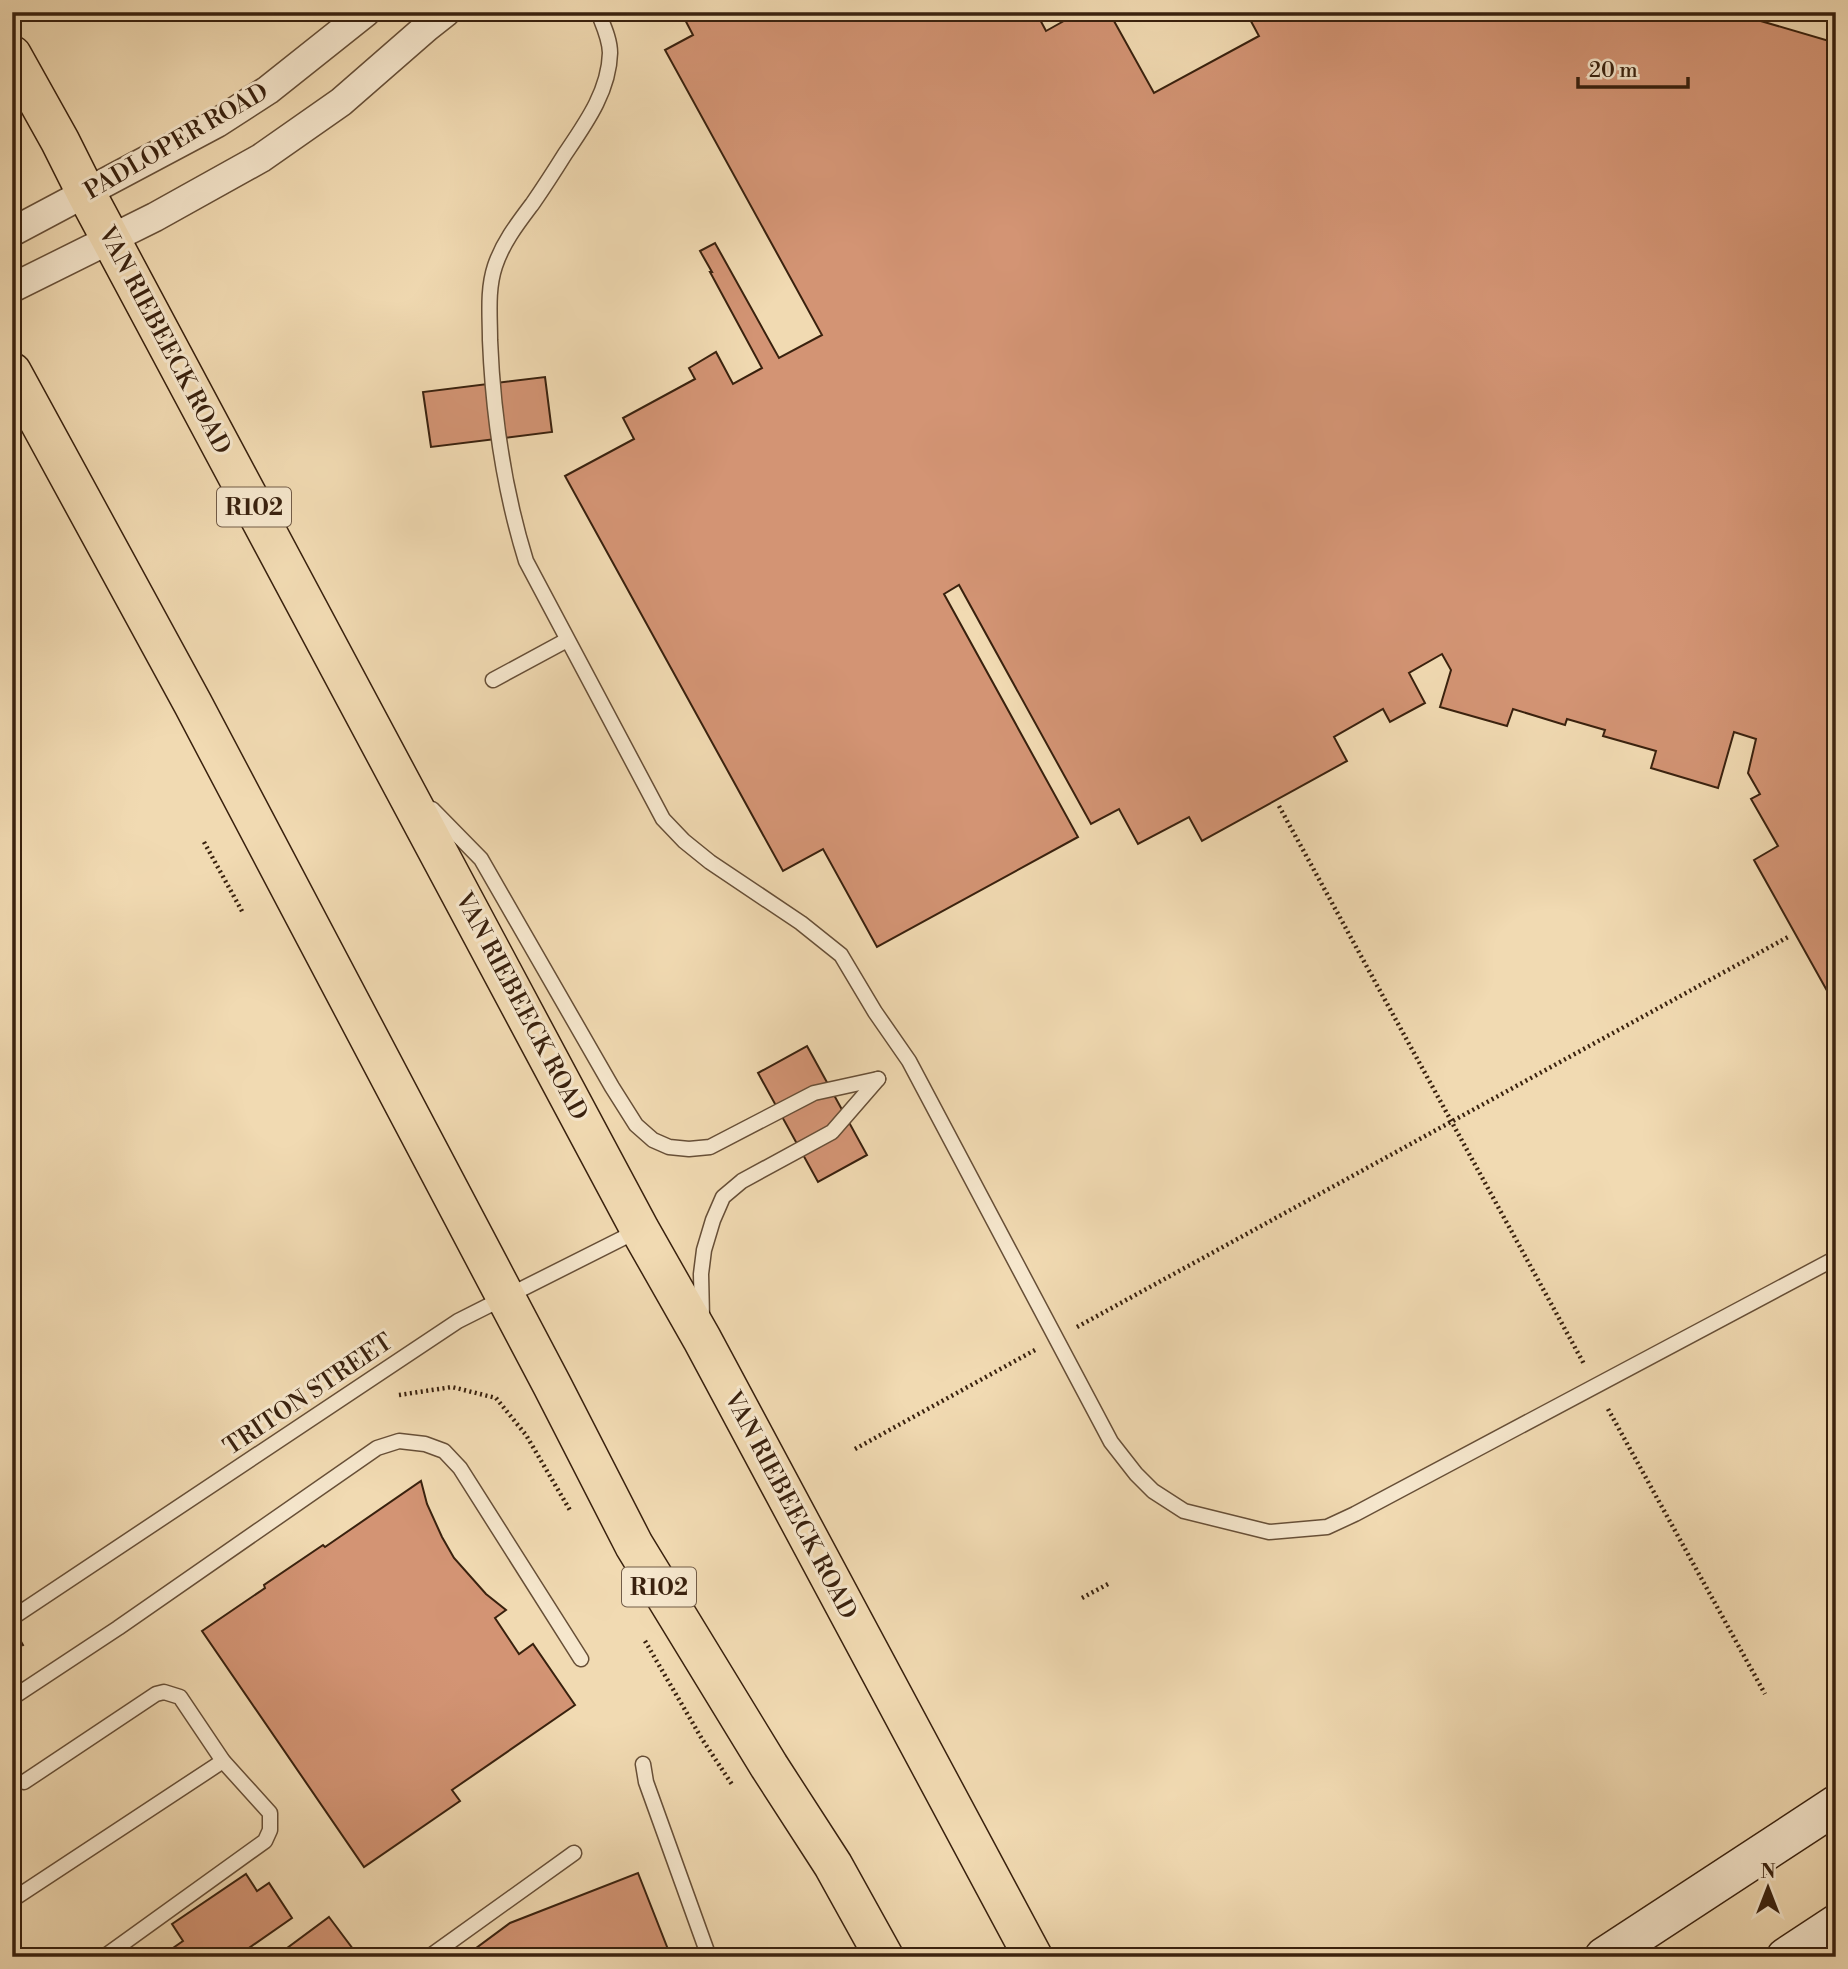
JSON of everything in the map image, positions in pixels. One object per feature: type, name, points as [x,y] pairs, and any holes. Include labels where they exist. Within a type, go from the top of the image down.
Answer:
[{"type":"main road","name":"VAN RIEBEECK ROAD","points":[[12,55],[640,1230],[702,1339],[1033,1957]]},
{"type":"main road","name":"R102","points":[[12,372],[193,705],[634,1545],[833,1865],[884,1957]]},
{"type":"main road","points":[[1604,1957],[1836,1805]]},
{"type":"main road","points":[[1786,1957],[1836,1924]]},
{"type":"street","name":"PADLOPER ROAD","points":[[12,232],[217,122],[268,90],[366,12]]},
{"type":"street","name":"PADLOPER ROAD","points":[[12,288],[155,217],[261,158],[341,102],[446,12]]},
{"type":"lane","points":[[598,12],[610,52],[605,82],[594,110],[538,197],[504,243],[494,268],[489,301],[492,377],[499,435],[515,525],[526,561],[663,819],[710,862],[801,923],[841,955],[909,1062],[1111,1442],[1136,1474],[1153,1491],[1184,1511],[1269,1532],[1327,1527],[1836,1258]]},
{"type":"lane","points":[[493,680],[566,640]]},
{"type":"lane","points":[[399,776],[481,859],[612,1087],[636,1125],[653,1140],[669,1147],[689,1150],[710,1147],[814,1093],[878,1079],[832,1132],[742,1181],[723,1197],[704,1250],[701,1274],[702,1339]]},
{"type":"lane","name":"TRITON STREET","points":[[12,1618],[458,1321],[640,1230]]},
{"type":"lane","points":[[12,1698],[118,1628],[377,1448],[400,1441],[425,1444],[444,1451],[460,1468],[581,1659]]},
{"type":"lane","points":[[23,1782],[156,1693],[164,1692],[180,1697],[223,1761],[270,1813],[270,1830],[265,1842],[104,1957]]},
{"type":"lane","points":[[12,1899],[223,1761]]},
{"type":"lane","points":[[643,1764],[646,1782],[709,1957]]},
{"type":"lane","points":[[429,1957],[574,1853]]},
{"type":"path","points":[[1279,806],[1765,1693]]},
{"type":"path","points":[[204,842],[243,913]]},
{"type":"path","points":[[855,1449],[1788,937]]},
{"type":"path","points":[[390,1401],[401,1393],[452,1387],[496,1398],[526,1435],[577,1522]]},
{"type":"path","points":[[1082,1598],[1108,1584]]},
{"type":"path","points":[[12,1650],[34,1636]]},
{"type":"path","points":[[644,1640],[739,1796]]},
{"type":"building","points":[[681,12],[1036,12],[1046,31],[1080,12],[1109,12],[1154,93],[1259,36],[1246,12],[1730,12],[1836,43],[1836,1005],[1754,860],[1778,846],[1751,799],[1760,794],[1748,773],[1756,739],[1734,732],[1718,788],[1651,768],[1656,751],[1603,736],[1605,730],[1567,719],[1565,725],[1513,709],[1507,726],[1440,707],[1451,670],[1442,654],[1409,673],[1425,703],[1390,722],[1383,709],[1334,737],[1347,761],[1202,841],[1189,817],[1138,844],[1119,809],[1091,824],[959,585],[944,594],[1078,837],[877,947],[823,849],[783,871],[565,476],[634,439],[623,418],[695,379],[689,368],[716,352],[733,384],[762,368],[700,251],[715,243],[779,358],[822,335],[665,50],[693,35]]},
{"type":"building","points":[[545,377],[552,432],[431,447],[423,392]]},
{"type":"building","points":[[807,1046],[867,1155],[818,1182],[758,1073]]},
{"type":"building","points":[[421,1481],[427,1504],[454,1558],[486,1594],[506,1610],[495,1618],[519,1654],[533,1644],[575,1705],[452,1790],[460,1801],[364,1867],[202,1631],[265,1588],[264,1585]]},
{"type":"building","points":[[638,1873],[671,1957],[464,1957],[510,1923]]},
{"type":"building","points":[[246,1874],[257,1891],[269,1883],[292,1918],[236,1957],[160,1957],[183,1941],[172,1924]]},
{"type":"building","points":[[329,1917],[359,1957],[275,1957]]}]
